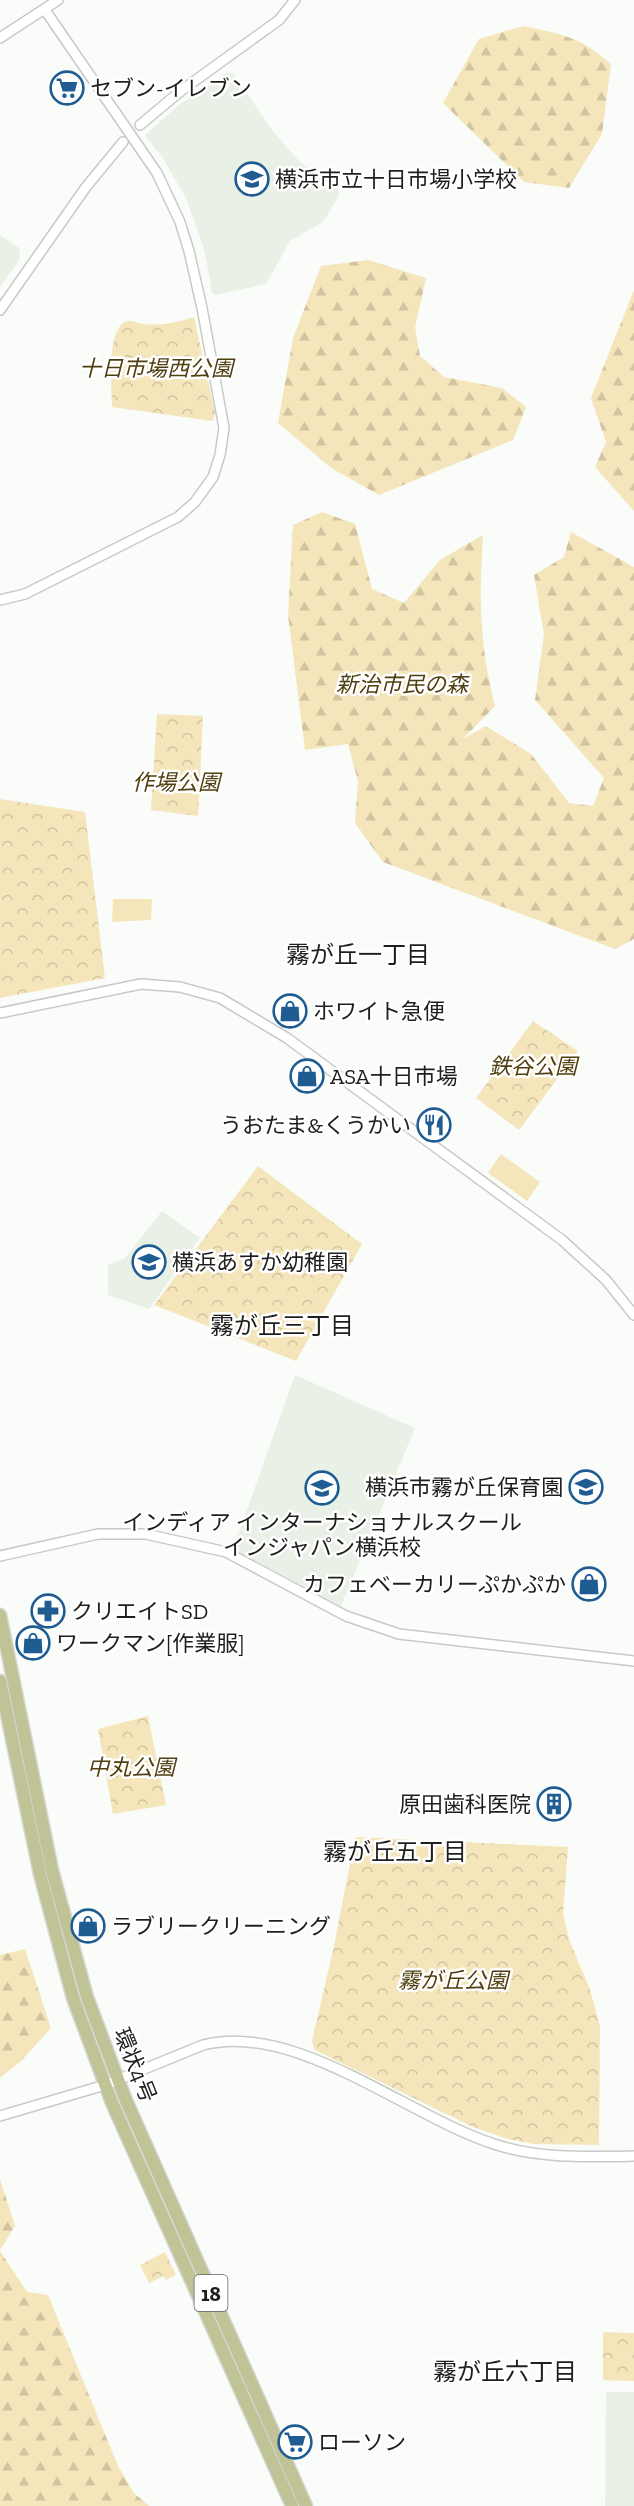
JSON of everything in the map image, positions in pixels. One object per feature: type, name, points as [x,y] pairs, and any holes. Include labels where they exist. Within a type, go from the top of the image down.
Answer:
[{"type":"main road","name":"環状4号","points":[[0,1615],[65,1926],[117,2080],[306,2506]]},
{"type":"main road","name":"環状4号","points":[[0,1681],[53,1930],[73,1998],[105,2085],[292,2506]]},
{"type":"street","points":[[0,38],[58,0]]},
{"type":"street","points":[[140,125],[182,90],[279,20],[295,0]]},
{"type":"street","points":[[0,600],[25,594],[178,517],[195,502],[213,477],[220,455],[224,428],[202,308],[180,222],[167,191],[149,161],[45,10]]},
{"type":"street","points":[[0,310],[86,187],[123,142]]},
{"type":"street","points":[[0,1013],[141,984],[180,987],[220,998],[287,1038],[562,1240],[606,1280],[634,1315]]},
{"type":"street","points":[[0,1556],[98,1534],[146,1534],[226,1552],[346,1616],[399,1634],[431,1640],[634,1661]]},
{"type":"street","points":[[0,2116],[105,2085],[211,2043],[234,2040],[265,2042],[304,2055],[492,2144],[536,2153],[634,2157]]},
{"type":"shaded area","name":"横浜市立十日市場小学校","points":[[226,73],[233,73],[275,134],[302,164],[337,184],[339,196],[323,222],[290,241],[266,284],[215,295],[212,292],[204,249],[186,198],[159,152],[145,135],[179,105]]},
{"type":"shaded area","points":[[0,235],[19,248],[20,259],[0,287]]},
{"type":"shaded area","name":"横浜あすか幼稚園","points":[[162,1211],[200,1238],[149,1309],[108,1295],[108,1265],[124,1259]]},
{"type":"shaded area","name":"インディア インターナショナルスクール インジャパン横浜校","points":[[295,1375],[415,1428],[341,1606],[233,1549]]},
{"type":"shaded area","points":[[606,2392],[634,2392],[634,2506],[605,2506]]},
{"type":"green space","points":[[523,26],[580,42],[611,64],[602,134],[569,188],[524,182],[443,103],[479,39]]},
{"type":"green space","points":[[368,260],[426,278],[415,327],[420,356],[444,377],[502,388],[526,407],[513,440],[379,495],[331,468],[278,423],[293,338],[321,266]]},
{"type":"green space","points":[[634,290],[634,511],[595,467],[606,442],[591,398]]},
{"type":"green space","name":"十日市場西公園","points":[[194,317],[215,413],[213,421],[112,407],[113,344],[122,324],[130,321],[141,324],[163,324]]},
{"type":"green space","name":"新治市民の森","points":[[322,512],[355,524],[372,589],[404,603],[440,560],[483,535],[481,580],[483,641],[495,706],[463,739],[486,726],[531,754],[569,803],[593,806],[604,778],[535,700],[544,634],[534,575],[564,557],[571,532],[634,567],[634,939],[615,949],[383,862],[355,823],[358,781],[348,744],[305,750],[288,615],[293,525]]},
{"type":"green space","name":"作場公園","points":[[157,714],[203,716],[198,816],[151,810]]},
{"type":"green space","points":[[0,799],[85,812],[105,978],[0,998]]},
{"type":"green space","points":[[113,899],[152,899],[151,920],[112,922]]},
{"type":"green space","name":"鉄谷公園","points":[[533,1021],[578,1051],[519,1130],[476,1098]]},
{"type":"green space","points":[[501,1154],[540,1182],[527,1201],[488,1173]]},
{"type":"green space","points":[[258,1166],[362,1244],[296,1361],[154,1305]]},
{"type":"green space","name":"中丸公園","points":[[148,1716],[166,1805],[113,1814],[98,1729]]},
{"type":"green space","name":"霧が丘公園","points":[[355,1837],[568,1847],[563,1913],[569,1939],[590,1990],[600,2026],[599,2145],[534,2144],[508,2139],[473,2127],[315,2050],[312,2041],[334,1946]]},
{"type":"green space","points":[[25,1949],[51,2028],[21,2061],[0,2078],[0,1955]]},
{"type":"green space","points":[[0,2179],[15,2226],[0,2250]]},
{"type":"green space","points":[[0,2251],[27,2292],[48,2295],[118,2466],[134,2493],[149,2506],[0,2506]]},
{"type":"green space","points":[[165,2252],[176,2275],[166,2280],[163,2276],[149,2283],[140,2265]]},
{"type":"green space","points":[[603,2332],[634,2333],[634,2381],[603,2380]]},
{"type":"place","name":"セブン-イレブン","points":[[67,88]]},
{"type":"place","name":"横浜市立十日市場小学校","points":[[252,179]]},
{"type":"place","name":"ホワイト急便","points":[[290,1011]]},
{"type":"place","name":"ASA十日市場","points":[[307,1076]]},
{"type":"place","name":"うおたま&くうかい","points":[[434,1125]]},
{"type":"place","name":"横浜あすか幼稚園","points":[[149,1262]]},
{"type":"place","name":"横浜市霧が丘保育園","points":[[586,1487]]},
{"type":"place","name":"インディア インターナショナルスクール インジャパン横浜校","points":[[322,1488]]},
{"type":"place","name":"カフェベーカリーぷかぷか","points":[[589,1584]]},
{"type":"place","name":"クリエイトSD","points":[[48,1611]]},
{"type":"place","name":"ワークマン[作業服]","points":[[33,1643]]},
{"type":"place","name":"原田歯科医院","points":[[554,1804]]},
{"type":"place","name":"ラブリークリーニング","points":[[88,1926]]},
{"type":"place","name":"ローソン","points":[[295,2442]]},
{"type":"district","name":"霧が丘一丁目","points":[[358,954]]},
{"type":"district","name":"霧が丘三丁目","points":[[282,1325]]},
{"type":"district","name":"霧が丘五丁目","points":[[395,1851]]},
{"type":"district","name":"霧が丘六丁目","points":[[505,2371]]}]
